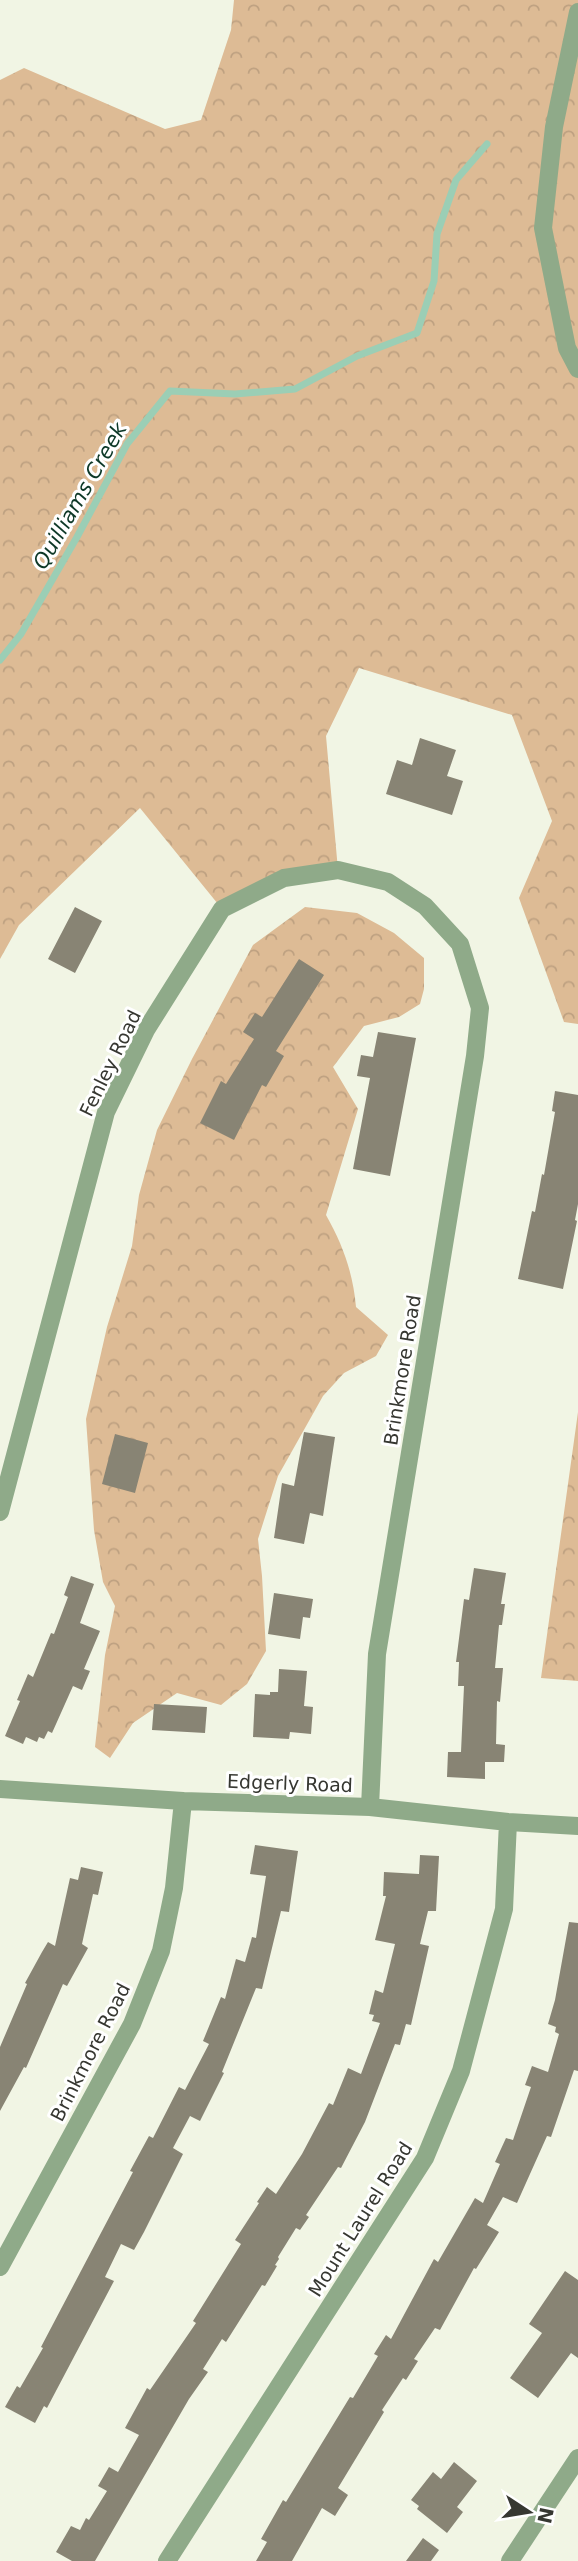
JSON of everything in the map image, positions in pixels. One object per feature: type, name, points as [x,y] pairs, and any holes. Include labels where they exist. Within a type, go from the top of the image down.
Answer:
[{"type":"street","points":[[578,12],[554,128],[543,228],[567,348],[578,369]]},
{"type":"street","name":"Fenley Road","points":[[0,1512],[106,1112],[146,1030],[222,909],[284,878],[338,870],[388,882],[425,906],[460,944]]},
{"type":"street","name":"Brinkmore Road","points":[[370,1807],[377,1654],[478,1032],[480,1008],[460,944]]},
{"type":"street","name":"Edgerly Road","points":[[0,1789],[183,1801],[370,1807],[508,1822],[578,1826]]},
{"type":"street","name":"Brinkmore Road","points":[[0,2267],[132,2024],[161,1951],[174,1888],[183,1801]]},
{"type":"street","name":"Mount Laurel Road","points":[[167,2561],[425,2158],[461,2071],[504,1909],[508,1822]]},
{"type":"street","points":[[510,2561],[578,2458]]},
{"type":"green space","points":[[234,0],[578,0],[578,1024],[564,1022],[519,898],[552,821],[512,715],[359,668],[326,736],[338,870],[284,878],[222,909],[140,808],[19,925],[0,959],[0,80],[24,68],[165,129],[201,120],[231,30]]},
{"type":"green space","points":[[305,907],[357,913],[394,933],[424,958],[424,989],[420,1004],[399,1017],[364,1026],[333,1067],[358,1109],[326,1215],[346,1260],[356,1307],[388,1335],[376,1356],[344,1373],[323,1396],[278,1476],[258,1539],[266,1651],[247,1684],[221,1705],[177,1693],[133,1723],[110,1758],[95,1747],[105,1655],[115,1606],[103,1582],[94,1530],[86,1419],[107,1327],[132,1246],[139,1195],[157,1130],[253,945]]},
{"type":"green space","points":[[578,1412],[578,1681],[541,1678]]},
{"type":"building","points":[[420,738],[456,750],[447,776],[463,781],[452,815],[386,794],[397,760],[412,765]]},
{"type":"building","points":[[75,907],[102,921],[75,973],[48,959]]},
{"type":"building","points":[[299,959],[324,975],[276,1051],[284,1056],[266,1087],[262,1085],[234,1140],[200,1123],[221,1081],[226,1084],[254,1039],[243,1032],[255,1013],[262,1017]]},
{"type":"building","points":[[378,1032],[416,1038],[390,1176],[353,1169],[370,1078],[357,1076],[361,1055],[373,1057]]},
{"type":"building","points":[[555,1091],[578,1095],[577,1221],[563,1289],[518,1279],[532,1211],[535,1212],[542,1174],[544,1175],[555,1112],[552,1111]]},
{"type":"building","points":[[304,1432],[335,1437],[323,1516],[310,1513],[304,1544],[274,1538],[282,1483],[294,1486]]},
{"type":"building","points":[[115,1434],[148,1443],[135,1493],[102,1484]]},
{"type":"building","points":[[474,1568],[506,1573],[501,1604],[505,1604],[502,1625],[499,1625],[495,1668],[503,1668],[500,1702],[497,1701],[496,1744],[505,1745],[504,1762],[485,1762],[485,1779],[447,1777],[448,1752],[461,1752],[464,1686],[458,1686],[459,1662],[456,1662],[464,1599],[469,1600]]},
{"type":"building","points":[[71,1576],[94,1584],[80,1623],[100,1631],[84,1669],[90,1671],[82,1690],[73,1686],[52,1733],[48,1731],[44,1739],[39,1737],[37,1742],[26,1737],[23,1744],[5,1736],[28,1674],[33,1677],[51,1633],[54,1634],[68,1597],[64,1595]]},
{"type":"building","points":[[274,1593],[313,1599],[310,1618],[303,1617],[300,1639],[268,1634]]},
{"type":"building","points":[[279,1669],[307,1671],[304,1706],[313,1707],[311,1734],[290,1732],[289,1739],[253,1737],[255,1694],[270,1695],[270,1692],[278,1692]]},
{"type":"building","points":[[154,1704],[207,1707],[205,1733],[152,1730]]},
{"type":"building","points":[[255,1845],[298,1851],[289,1912],[281,1911],[262,1989],[256,1988],[222,2072],[224,2073],[200,2121],[190,2116],[173,2148],[183,2154],[144,2232],[134,2250],[121,2244],[105,2277],[114,2281],[47,2408],[44,2406],[35,2423],[5,2407],[17,2386],[20,2388],[43,2348],[41,2347],[133,2172],[130,2171],[149,2136],[153,2138],[179,2087],[185,2090],[209,2044],[203,2041],[221,1997],[225,1999],[236,1959],[245,1962],[252,1937],[256,1938],[266,1876],[250,1874]]},
{"type":"building","points":[[420,1855],[439,1856],[436,1911],[428,1911],[420,1944],[429,1946],[411,2025],[406,2024],[400,2045],[395,2044],[365,2122],[341,2168],[338,2167],[306,2215],[309,2217],[300,2230],[296,2228],[278,2257],[277,2266],[265,2286],[262,2285],[226,2342],[222,2339],[203,2369],[208,2372],[189,2399],[95,2561],[72,2561],[56,2552],[71,2526],[80,2530],[86,2518],[89,2520],[107,2491],[98,2486],[109,2467],[118,2472],[139,2435],[125,2428],[147,2388],[150,2390],[196,2323],[193,2321],[241,2244],[235,2240],[259,2203],[257,2202],[267,2187],[276,2194],[302,2154],[329,2103],[333,2105],[348,2068],[361,2074],[380,2023],[372,2021],[374,2015],[369,2014],[375,1990],[383,1993],[395,1944],[375,1940],[386,1896],[383,1896],[384,1872],[419,1874]]},
{"type":"building","points":[[81,1867],[103,1872],[98,1895],[93,1894],[82,1944],[88,1948],[67,1986],[63,1984],[26,2068],[24,2067],[0,2111],[0,2047],[27,1984],[25,1983],[48,1942],[55,1946],[70,1878],[78,1880]]},
{"type":"building","points":[[569,1922],[578,1923],[578,2071],[574,2070],[551,2137],[547,2136],[517,2203],[503,2197],[487,2225],[499,2232],[476,2269],[474,2268],[440,2330],[435,2328],[414,2359],[418,2361],[406,2380],[403,2378],[382,2410],[384,2412],[338,2488],[348,2495],[335,2516],[322,2508],[292,2561],[256,2561],[267,2542],[261,2539],[283,2500],[286,2502],[350,2397],[353,2398],[378,2356],[374,2354],[386,2335],[391,2339],[434,2259],[438,2262],[475,2198],[483,2203],[500,2164],[495,2162],[506,2138],[513,2140],[531,2087],[525,2085],[532,2066],[548,2072],[559,2034],[555,2032],[556,2027],[548,2024]]},
{"type":"building","points":[[565,2271],[578,2280],[578,2358],[571,2353],[538,2398],[510,2378],[542,2333],[529,2324]]},
{"type":"building","points":[[454,2462],[477,2481],[457,2507],[463,2512],[447,2533],[417,2509],[419,2506],[411,2500],[433,2472],[441,2479]]},
{"type":"building","points":[[423,2538],[439,2550],[431,2561],[406,2561]]},
{"type":"waterway","name":"Quilliams Creek","points":[[0,660],[21,634],[127,444],[170,391],[235,394],[295,389],[357,356],[417,333],[434,281],[437,234],[456,180],[487,144]]}]
